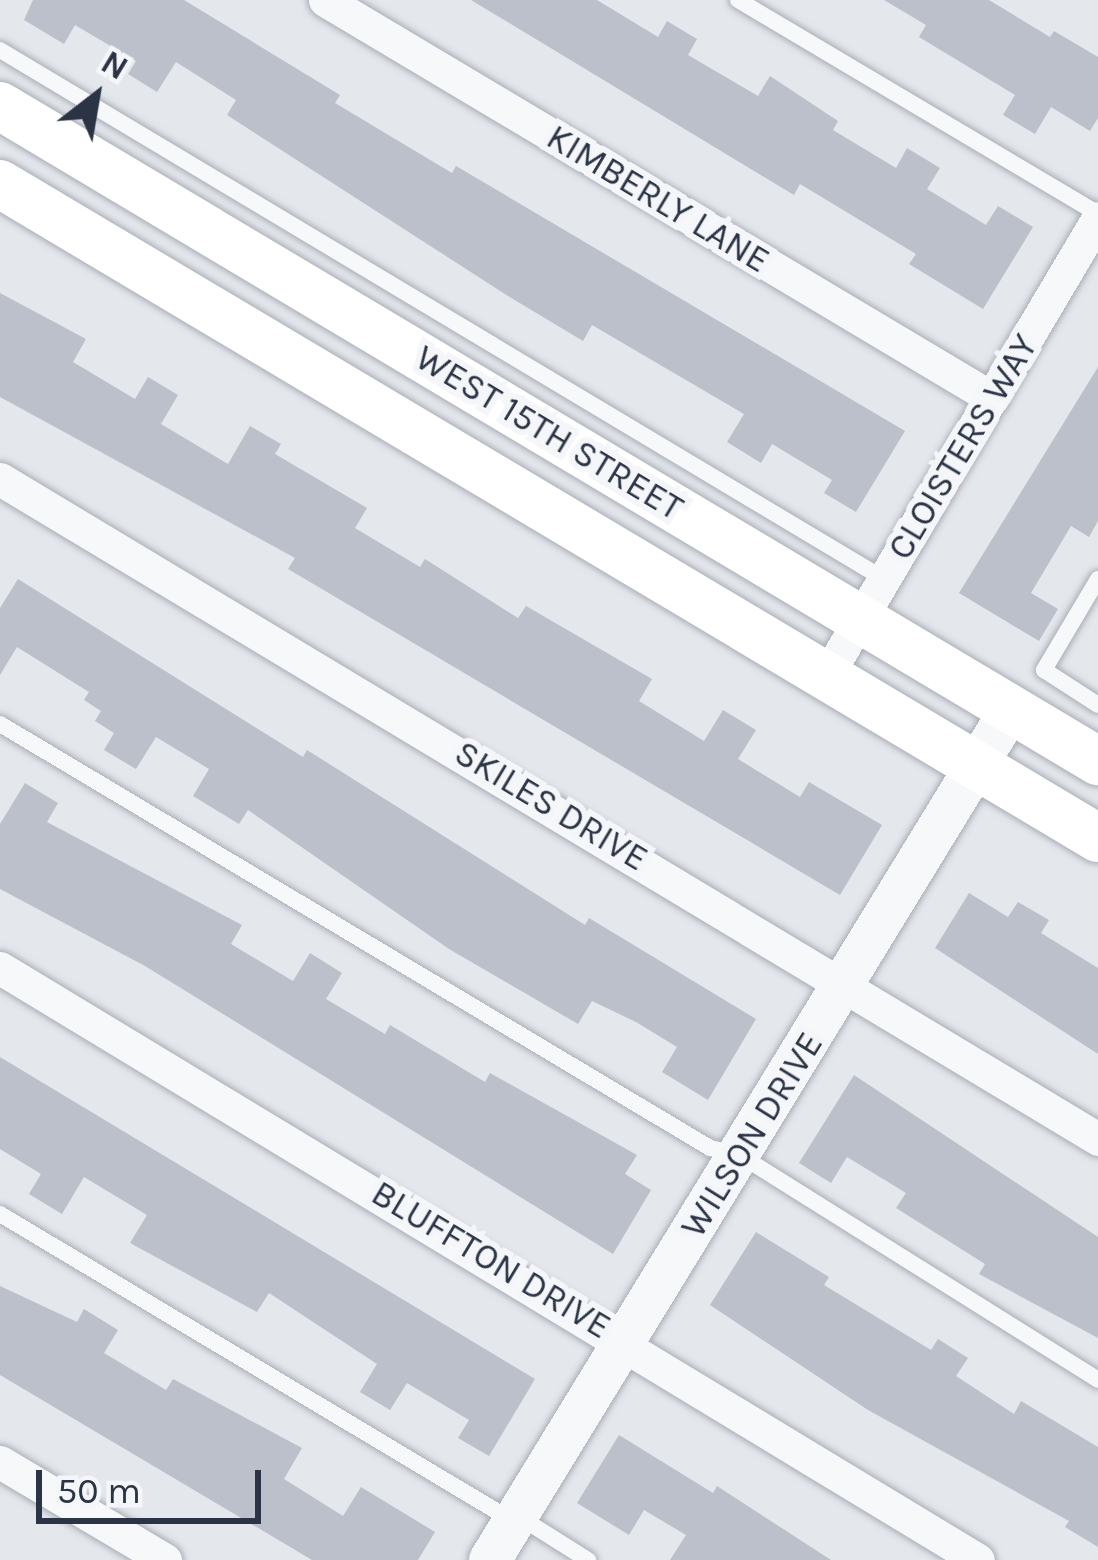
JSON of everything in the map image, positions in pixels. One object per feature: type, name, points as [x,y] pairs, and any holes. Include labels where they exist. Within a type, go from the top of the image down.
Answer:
[{"type":"main road","name":"WEST 15TH STREET","points":[[0,106],[872,599],[1012,709],[1098,761]]},
{"type":"main road","name":"WEST 15TH STREET","points":[[0,184],[1098,838]]},
{"type":"street","name":"KIMBERLY LANE","points":[[325,0],[992,398]]},
{"type":"street","name":"CLOISTERS WAY","points":[[827,676],[1098,216]]},
{"type":"street","name":"SKILES DRIVE","points":[[0,479],[847,982],[1098,1139]]},
{"type":"street","name":"WILSON DRIVE","points":[[490,1560],[1012,709]]},
{"type":"street","name":"BLUFFTON DRIVE","points":[[0,968],[626,1340],[978,1560]]},
{"type":"street","points":[[0,1462],[165,1560]]},
{"type":"lane","points":[[738,0],[1098,216]]},
{"type":"lane","points":[[0,50],[872,599]]},
{"type":"lane","points":[[1098,579],[1044,670],[1098,705]]},
{"type":"lane","points":[[0,724],[710,1148],[738,1154],[1098,1380]]},
{"type":"lane","points":[[0,1214],[588,1560]]},
{"type":"building","points":[[33,0],[184,0],[340,95],[335,103],[452,173],[456,166],[905,431],[856,512],[824,493],[832,480],[772,444],[761,463],[727,442],[744,414],[592,325],[583,341],[508,296],[227,115],[236,100],[176,62],[157,92],[128,74],[136,61],[75,25],[64,44],[24,20]]},
{"type":"building","points":[[471,0],[597,0],[658,37],[667,21],[697,39],[688,55],[758,96],[770,76],[838,121],[833,130],[896,168],[907,148],[940,168],[927,189],[986,225],[998,206],[1033,227],[983,309],[909,264],[916,254],[800,184],[794,195]]},
{"type":"building","points":[[884,0],[989,0],[1050,37],[1054,31],[1098,57],[1098,118],[1090,131],[1051,107],[1035,134],[1003,115],[1015,95],[919,37],[926,25]]},
{"type":"building","points":[[0,293],[86,339],[73,362],[135,399],[148,377],[178,395],[161,424],[228,464],[250,426],[281,444],[275,454],[367,508],[355,528],[420,567],[425,559],[518,618],[526,606],[652,679],[639,701],[704,741],[723,710],[756,730],[738,759],[800,797],[809,782],[882,825],[840,895],[288,569],[295,558],[0,397]]},
{"type":"building","points":[[1098,367],[1098,521],[1089,537],[1071,526],[1031,593],[1058,609],[1039,641],[959,593]]},
{"type":"building","points":[[18,579],[303,757],[307,750],[585,925],[589,918],[756,1019],[708,1100],[662,1072],[677,1047],[636,1022],[592,1001],[578,1024],[449,949],[248,810],[239,824],[193,796],[209,769],[156,737],[136,769],[104,750],[114,733],[95,721],[101,711],[84,700],[89,692],[17,647],[0,675],[0,608]]},
{"type":"building","points":[[25,783],[58,803],[47,822],[242,925],[231,944],[293,981],[310,953],[342,973],[326,999],[385,1034],[390,1025],[485,1082],[490,1073],[637,1155],[625,1174],[651,1190],[613,1254],[145,966],[0,889],[0,824]]},
{"type":"building","points":[[969,893],[1008,917],[1018,902],[1049,920],[1041,933],[1098,968],[1098,1054],[935,948]]},
{"type":"building","points":[[0,1057],[535,1379],[489,1456],[458,1438],[469,1420],[407,1383],[390,1410],[360,1392],[377,1364],[269,1293],[257,1312],[130,1243],[147,1215],[84,1177],[62,1214],[29,1194],[41,1174],[0,1149]]},
{"type":"building","points":[[854,1075],[1098,1237],[1098,1338],[979,1274],[985,1264],[896,1208],[906,1193],[847,1157],[831,1183],[799,1163]]},
{"type":"building","points":[[756,1232],[829,1277],[824,1285],[931,1350],[938,1339],[968,1358],[956,1376],[1014,1414],[1021,1401],[1098,1447],[1098,1547],[1065,1527],[1069,1521],[868,1410],[710,1305]]},
{"type":"building","points":[[0,1286],[77,1322],[84,1309],[118,1330],[104,1353],[166,1390],[173,1379],[302,1448],[284,1479],[343,1516],[361,1487],[435,1532],[418,1560],[312,1560],[0,1375]]},
{"type":"building","points":[[619,1435],[713,1493],[717,1486],[831,1560],[670,1560],[686,1535],[644,1510],[629,1535],[577,1503]]}]
